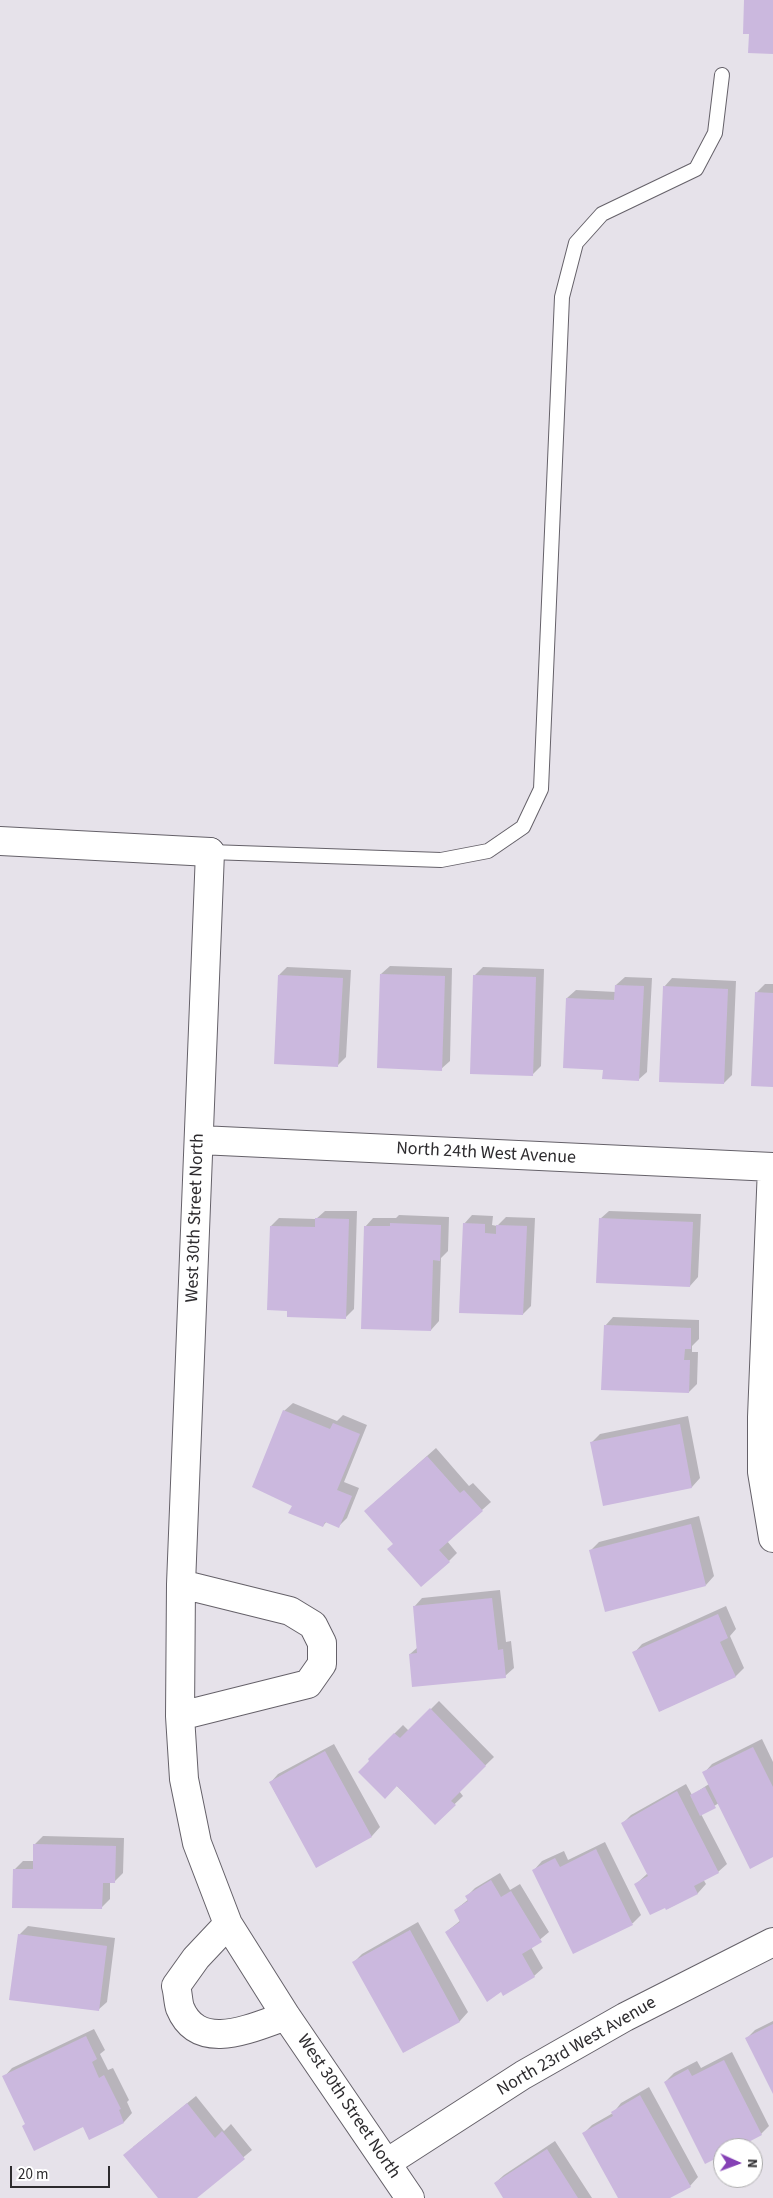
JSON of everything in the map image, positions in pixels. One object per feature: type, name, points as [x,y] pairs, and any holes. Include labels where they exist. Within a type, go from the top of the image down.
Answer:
[{"type":"street","points":[[0,841],[210,852]]},
{"type":"street","name":"West 30th Street North","points":[[210,852],[181,1584],[180,1716],[184,1780],[197,1844],[228,1924],[286,2016],[388,2162],[410,2198]]},
{"type":"street","name":"North 24th West Avenue","points":[[200,1140],[772,1167]]},
{"type":"street","points":[[772,1167],[762,1417],[762,1472],[773,1538]]},
{"type":"street","points":[[180,1716],[308,1684],[322,1664],[322,1643],[313,1625],[290,1611],[181,1584]]},
{"type":"street","name":"West 30th Street North","points":[[228,1924],[196,1958],[176,1986],[180,2008],[199,2032],[216,2035],[240,2031],[286,2016]]},
{"type":"street","name":"North 23rd West Avenue","points":[[388,2162],[524,2075],[624,2017],[773,1942]]},
{"type":"lane","points":[[210,852],[441,860],[488,851],[523,827],[541,789],[562,297],[576,243],[602,214],[696,169],[715,133],[722,75]]},
{"type":"building","points":[[744,0],[773,0],[773,54],[748,53],[749,34],[743,34]]},
{"type":"building","points":[[380,974],[445,976],[442,1071],[377,1068]]},
{"type":"building","points":[[278,975],[343,978],[338,1067],[274,1064]]},
{"type":"building","points":[[473,975],[536,977],[533,1076],[470,1074]]},
{"type":"building","points":[[615,985],[644,986],[639,1081],[602,1079],[603,1070],[563,1068],[566,998],[614,1000]]},
{"type":"building","points":[[663,986],[728,989],[724,1084],[659,1082]]},
{"type":"building","points":[[755,992],[773,993],[773,1087],[751,1086]]},
{"type":"building","points":[[315,1218],[349,1219],[346,1319],[287,1317],[287,1311],[267,1310],[270,1226],[315,1227]]},
{"type":"building","points":[[599,1218],[693,1222],[690,1287],[596,1283]]},
{"type":"building","points":[[390,1223],[441,1225],[440,1261],[433,1260],[431,1331],[361,1329],[364,1226],[390,1226]]},
{"type":"building","points":[[463,1223],[485,1224],[485,1233],[496,1234],[496,1225],[527,1226],[523,1315],[459,1313]]},
{"type":"building","points":[[604,1325],[691,1328],[691,1349],[685,1349],[684,1360],[690,1360],[689,1393],[601,1390]]},
{"type":"building","points":[[283,1410],[330,1429],[333,1423],[360,1434],[337,1490],[352,1496],[339,1528],[325,1522],[323,1527],[288,1513],[292,1506],[252,1487]]},
{"type":"building","points":[[680,1424],[692,1488],[603,1506],[590,1442]]},
{"type":"building","points":[[427,1456],[460,1493],[464,1490],[483,1511],[439,1550],[450,1562],[421,1587],[387,1549],[393,1544],[364,1511]]},
{"type":"building","points":[[691,1524],[706,1586],[605,1612],[589,1550]]},
{"type":"building","points":[[492,1598],[498,1650],[503,1649],[506,1678],[412,1687],[409,1654],[417,1653],[413,1606]]},
{"type":"building","points":[[718,1614],[728,1638],[720,1642],[736,1677],[659,1712],[632,1652]]},
{"type":"building","points":[[430,1708],[486,1766],[451,1801],[456,1805],[435,1825],[397,1786],[385,1799],[358,1772],[394,1733],[400,1738]]},
{"type":"building","points":[[753,1747],[773,1787],[773,1857],[750,1869],[702,1772]]},
{"type":"building","points":[[325,1751],[372,1837],[316,1868],[269,1782]]},
{"type":"building","points":[[705,1787],[716,1808],[700,1816],[690,1795]]},
{"type":"building","points":[[677,1791],[719,1873],[694,1886],[698,1894],[666,1910],[665,1908],[650,1915],[634,1884],[648,1876],[621,1823]]},
{"type":"building","points":[[33,1844],[116,1846],[115,1883],[103,1883],[102,1909],[12,1908],[13,1869],[33,1869]]},
{"type":"building","points":[[596,1849],[633,1925],[573,1954],[532,1870],[555,1858],[560,1867]]},
{"type":"building","points":[[491,1880],[501,1897],[511,1891],[542,1942],[522,1954],[535,1977],[503,1996],[501,1992],[487,2002],[445,1932],[460,1922],[454,1910],[468,1901],[465,1896]]},
{"type":"building","points":[[410,1930],[460,2022],[403,2053],[352,1962]]},
{"type":"building","points":[[18,1934],[107,1946],[99,2011],[9,2000]]},
{"type":"building","points":[[773,2024],[773,2094],[745,2038]]},
{"type":"building","points":[[86,2036],[97,2059],[92,2062],[99,2078],[104,2075],[121,2109],[119,2110],[124,2123],[89,2140],[83,2127],[34,2151],[22,2126],[25,2124],[2,2076]]},
{"type":"building","points":[[724,2060],[762,2135],[756,2138],[713,2138],[713,2160],[705,2164],[664,2082],[688,2069],[692,2076]]},
{"type":"building","points":[[640,2095],[691,2187],[670,2198],[618,2198],[582,2133],[613,2116],[611,2112]]},
{"type":"building","points":[[187,2103],[215,2138],[222,2131],[245,2159],[197,2198],[158,2198],[123,2155]]},
{"type":"building","points":[[547,2149],[578,2198],[503,2198],[494,2183]]}]
